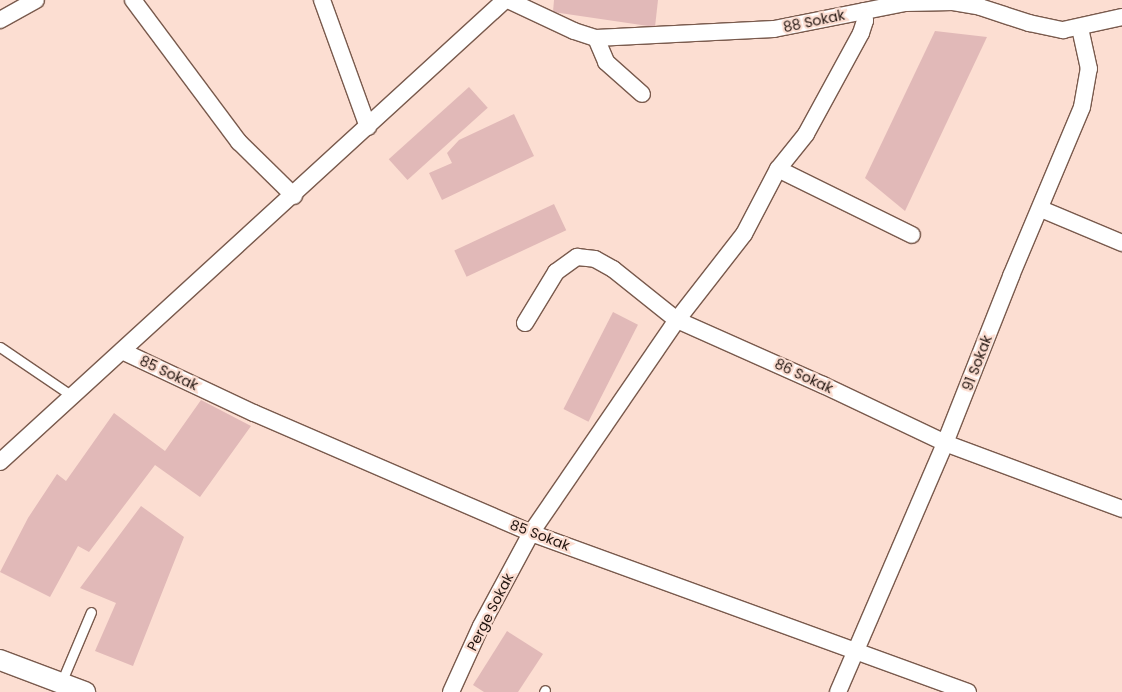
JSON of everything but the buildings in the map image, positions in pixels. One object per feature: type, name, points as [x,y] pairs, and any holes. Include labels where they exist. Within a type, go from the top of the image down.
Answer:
[{"type":"street","points":[[0,20],[36,0]]},
{"type":"street","points":[[133,0],[239,142],[294,196]]},
{"type":"street","points":[[322,0],[368,127]]},
{"type":"street","points":[[0,462],[507,0]]},
{"type":"street","name":"88 Sokak","points":[[507,0],[574,31],[596,38],[774,29],[904,1],[992,5],[1030,24],[1063,30],[1080,28],[1122,17]]},
{"type":"street","name":"Perge Sokak","points":[[451,692],[481,626],[531,533],[677,320],[744,234],[778,169],[806,134],[861,33],[864,11]]},
{"type":"street","name":"91 Sokak","points":[[838,692],[945,443],[1010,276],[1041,209],[1082,108],[1089,70],[1080,28]]},
{"type":"street","points":[[596,38],[606,62],[642,94]]},
{"type":"street","points":[[778,169],[912,235]]},
{"type":"street","points":[[1041,209],[1122,243]]},
{"type":"street","name":"86 Sokak","points":[[525,323],[556,272],[577,257],[595,259],[613,269],[677,320],[823,385],[945,443],[1122,509]]},
{"type":"street","name":"85 Sokak","points":[[122,351],[254,413],[531,533],[968,692]]},
{"type":"street","points":[[0,660],[85,692]]},
{"type":"lane","points":[[0,347],[72,396]]},
{"type":"lane","points":[[61,683],[91,612]]}]
